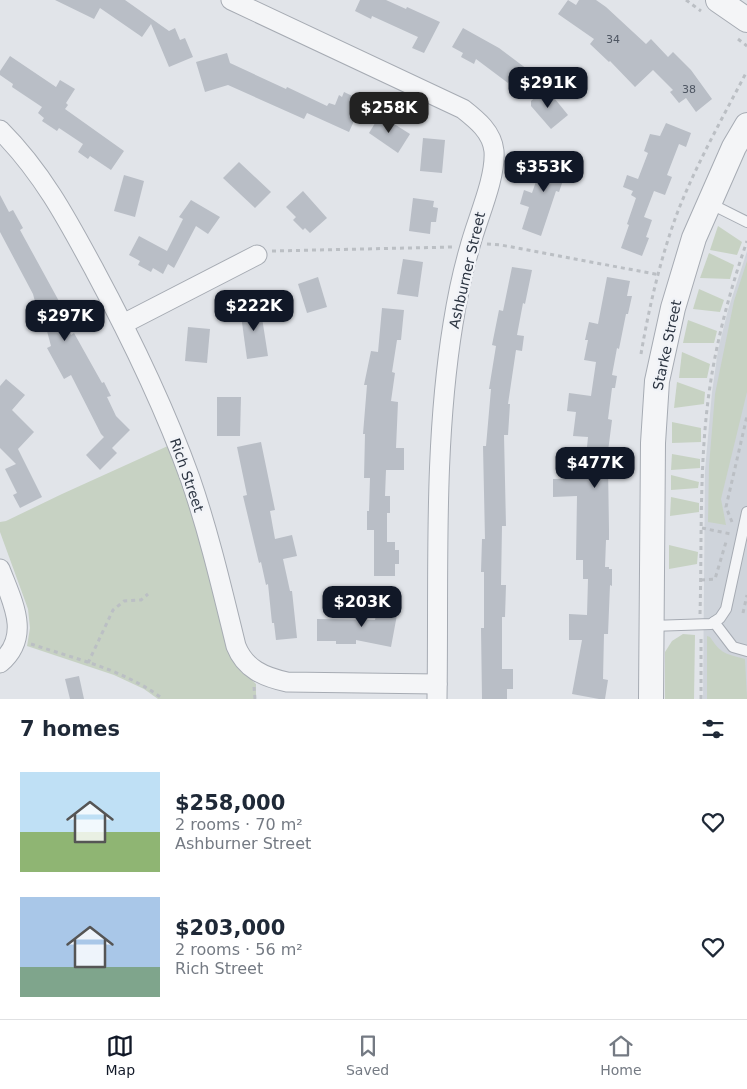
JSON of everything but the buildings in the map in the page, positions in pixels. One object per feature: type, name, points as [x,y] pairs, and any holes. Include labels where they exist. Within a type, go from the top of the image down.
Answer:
[{"type":"street","name":"Ashburner Street","points":[[231,0],[463,110],[486,130],[494,148],[494,167],[469,249],[453,323],[443,398],[437,691]]},
{"type":"street","points":[[718,0],[747,20]]},
{"type":"street","name":"Starke Street","points":[[651,699],[652,443],[657,381],[673,308],[694,238],[708,202],[734,147],[747,125]]},
{"type":"street","name":"Rich Street","points":[[0,130],[42,178],[65,216],[123,324],[164,414],[190,479],[215,559],[238,653],[248,666],[269,678],[286,682],[437,691]]},
{"type":"street","points":[[123,324],[258,255]]},
{"type":"street","points":[[0,569],[14,606],[18,624],[12,650],[0,663]]},
{"type":"lane","points":[[708,202],[747,222]]},
{"type":"lane","points":[[651,626],[711,624],[720,618],[726,608],[747,512]]},
{"type":"lane","points":[[714,622],[733,647],[747,651]]},
{"type":"path","points":[[701,699],[702,638],[700,625],[704,448],[709,392],[735,275],[747,242]]},
{"type":"path","points":[[501,244],[682,279]]},
{"type":"path","points":[[258,255],[276,250],[458,247]]},
{"type":"path","points":[[701,580],[715,580],[732,521],[726,507],[747,416]]},
{"type":"path","points":[[702,528],[742,536]]},
{"type":"path","points":[[88,664],[114,610],[124,601],[133,602],[141,600],[148,594]]},
{"type":"path","points":[[743,613],[747,595]]},
{"type":"path","points":[[16,639],[130,678],[149,688],[163,699]]},
{"type":"shaded area","points":[[747,251],[747,699],[703,699],[705,470],[712,392],[718,350],[728,310]]},
{"type":"green space","points":[[718,226],[742,242],[737,255],[710,250]]},
{"type":"green space","points":[[709,253],[734,265],[730,279],[700,278]]},
{"type":"green space","points":[[747,261],[747,392],[721,499],[726,525],[708,522],[709,466],[715,394],[734,301]]},
{"type":"green space","points":[[699,289],[724,300],[720,312],[693,309]]},
{"type":"green space","points":[[688,320],[717,331],[714,343],[683,343]]},
{"type":"green space","points":[[682,352],[710,364],[707,378],[679,378]]},
{"type":"green space","points":[[677,382],[705,392],[704,404],[674,408]]},
{"type":"green space","points":[[672,422],[701,428],[701,442],[672,443]]},
{"type":"green space","points":[[170,445],[190,495],[231,653],[243,672],[256,684],[256,699],[158,699],[144,689],[114,675],[27,646],[30,628],[28,609],[0,532],[0,522],[6,521]]},
{"type":"green space","points":[[672,454],[700,459],[700,468],[671,470]]},
{"type":"green space","points":[[671,475],[699,482],[698,488],[671,490]]},
{"type":"green space","points":[[671,497],[699,503],[699,512],[670,516]]},
{"type":"green space","points":[[669,545],[698,552],[697,564],[669,569]]},
{"type":"green space","points":[[683,634],[695,635],[694,699],[665,699],[665,652],[672,641]]},
{"type":"green space","points":[[707,636],[724,652],[745,659],[747,699],[707,699]]}]
